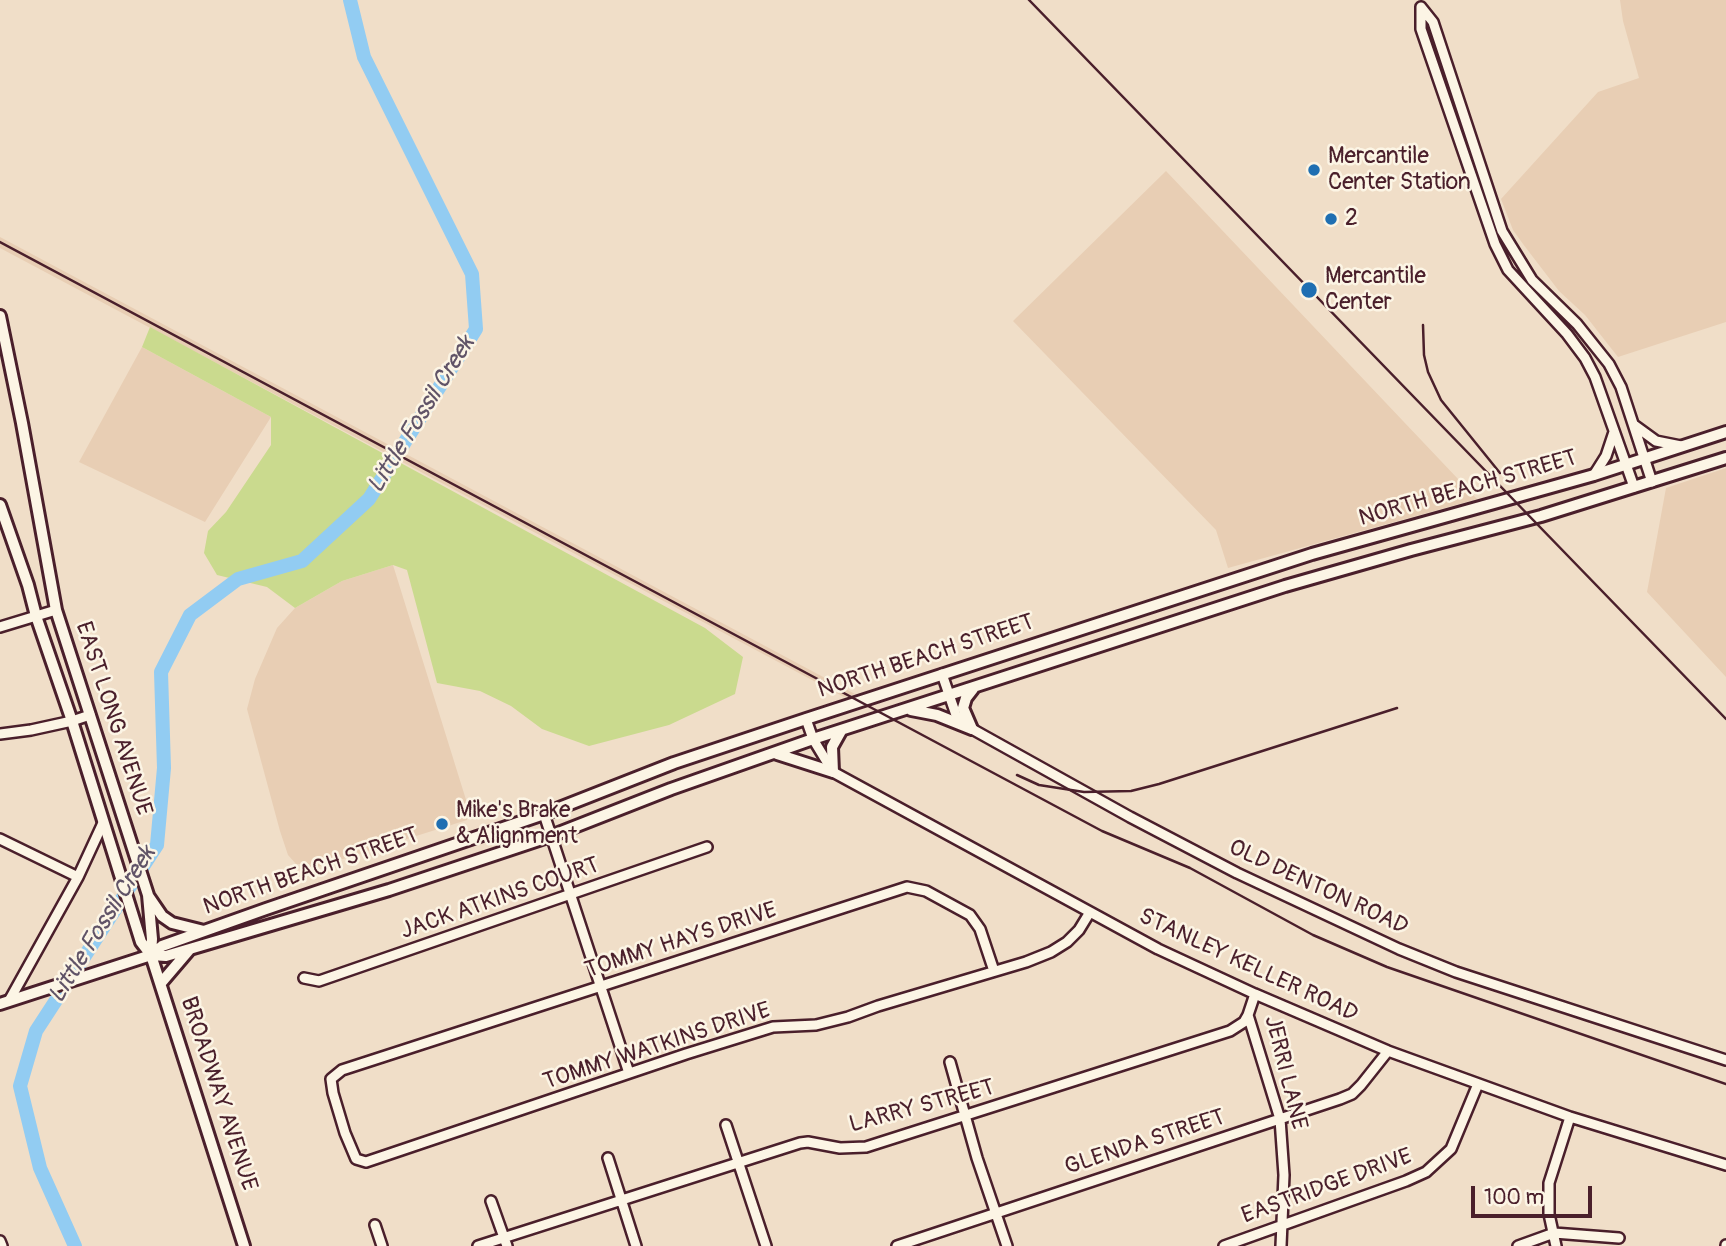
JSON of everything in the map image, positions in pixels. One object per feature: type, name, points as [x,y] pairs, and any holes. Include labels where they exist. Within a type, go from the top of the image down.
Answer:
[{"type":"main road","name":"EAST LONG AVENUE","points":[[0,316],[56,610],[148,895],[151,955]]},
{"type":"main road","name":"NORTH BEACH STREET","points":[[5,1002],[151,955],[162,946],[544,814],[674,763],[806,719],[1312,554],[1594,475],[1726,432]]},
{"type":"main road","name":"NORTH BEACH STREET","points":[[151,955],[166,956],[389,890],[551,836],[671,789],[774,753],[1318,576],[1541,516],[1726,458]]},
{"type":"main road","name":"EAST LONG AVENUE","points":[[0,505],[72,721],[141,942],[151,955]]},
{"type":"main road","points":[[1312,554],[1318,576]]},
{"type":"main road","points":[[1155,605],[1162,626]]},
{"type":"main road","points":[[972,729],[963,708],[965,698],[973,689]]},
{"type":"main road","points":[[908,710],[937,715],[972,729]]},
{"type":"main road","points":[[774,753],[833,772],[832,747],[841,731]]},
{"type":"main road","points":[[382,868],[389,890]]},
{"type":"main road","points":[[148,895],[162,915],[172,923],[206,931]]},
{"type":"main road","points":[[160,984],[190,949]]},
{"type":"main road","name":"BROADWAY AVENUE","points":[[151,955],[244,1246]]},
{"type":"street","points":[[1634,487],[1585,358],[1567,334],[1508,270],[1495,244],[1421,29],[1420,8],[1433,22],[1502,231],[1531,280],[1577,324],[1609,365],[1621,387],[1652,482]]},
{"type":"street","points":[[1634,425],[1665,445],[1682,446]]},
{"type":"street","points":[[1594,475],[1606,456],[1614,430]]},
{"type":"street","points":[[0,627],[56,610]]},
{"type":"street","name":"OLD DENTON ROAD","points":[[942,674],[956,715],[972,729],[1237,873],[1399,949],[1456,972],[1726,1060]]},
{"type":"street","points":[[0,734],[72,721],[90,715]]},
{"type":"street","name":"STANLEY KELLER ROAD","points":[[806,719],[813,740],[833,772],[1158,949],[1388,1051],[1570,1117],[1726,1165]]},
{"type":"street","points":[[544,814],[629,1073]]},
{"type":"street","points":[[5,1002],[78,877],[103,822]]},
{"type":"street","points":[[0,839],[78,877]]},
{"type":"street","name":"JACK ATKINS COURT","points":[[304,978],[319,981],[707,847]]},
{"type":"street","name":"TOMMY HAYS DRIVE","points":[[341,1070],[907,887],[926,891],[970,915],[980,929],[994,971]]},
{"type":"street","name":"TOMMY WATKINS DRIVE","points":[[341,1070],[331,1079],[333,1093],[356,1159],[366,1162],[773,1027],[816,1025],[848,1017],[1026,962],[1068,942],[1090,912]]},
{"type":"street","name":"JERRI LANE","points":[[1255,994],[1248,1015],[1280,1119],[1284,1175],[1281,1246]]},
{"type":"street","name":"LARRY STREET","points":[[478,1246],[506,1242],[621,1200],[808,1142],[840,1148],[866,1147],[1230,1031],[1244,1022],[1248,1015]]},
{"type":"street","name":"GLENDA STREET","points":[[897,1246],[1352,1094],[1388,1051]]},
{"type":"street","points":[[950,1062],[1007,1246]]},
{"type":"street","name":"EASTRIDGE DRIVE","points":[[1224,1246],[1426,1172],[1451,1149],[1478,1084]]},
{"type":"street","points":[[1556,1246],[1549,1214],[1549,1183],[1570,1117]]},
{"type":"street","points":[[726,1125],[766,1246]]},
{"type":"street","points":[[608,1158],[636,1246]]},
{"type":"street","points":[[491,1201],[506,1242]]},
{"type":"street","points":[[375,1225],[382,1246]]},
{"type":"street","points":[[1518,1246],[1553,1233],[1619,1238]]},
{"type":"shaded area","points":[[1620,0],[1726,0],[1726,322],[1618,357],[1585,315],[1559,291],[1523,244],[1513,230],[1501,199],[1598,92],[1639,78]]},
{"type":"shaded area","points":[[1166,171],[1477,499],[1228,568],[1216,530],[1013,321]]},
{"type":"shaded area","points":[[0,237],[855,694],[844,697],[0,248]]},
{"type":"shaded area","points":[[142,347],[271,417],[205,522],[79,462]]},
{"type":"shaded area","points":[[1726,468],[1726,677],[1647,592],[1666,488]]},
{"type":"shaded area","points":[[393,565],[467,803],[467,820],[311,869],[309,864],[296,864],[288,855],[280,831],[247,709],[255,679],[277,628],[295,608],[342,581]]},
{"type":"green space","points":[[150,327],[705,628],[743,657],[735,694],[669,725],[589,746],[542,729],[511,706],[480,691],[437,683],[407,570],[393,565],[342,581],[295,608],[267,587],[217,575],[204,553],[208,531],[226,512],[271,445],[271,417],[142,347]]},
{"type":"waterway","name":"Little Fossil Creek","points":[[75,1246],[40,1168],[20,1086],[36,1031],[157,845],[164,768],[161,672],[190,615],[238,579],[302,561],[369,499],[476,329],[472,274],[364,57],[350,0]]},
{"type":"railway","points":[[1029,0],[1726,719]]},
{"type":"railway","points":[[0,242],[1102,831],[1190,868],[1313,935],[1387,967],[1726,1084]]},
{"type":"railway","points":[[1423,325],[1424,355],[1428,372],[1441,400],[1500,473]]},
{"type":"railway","points":[[1017,775],[1039,785],[1084,792],[1131,791],[1397,708]]},
{"type":"place","name":"Mercantile Center Station","points":[[1314,170]]},
{"type":"place","name":"2","points":[[1331,219]]},
{"type":"place","name":"Mercantile Center","points":[[1309,290]]},
{"type":"place","name":"Mike's Brake & Alignment","points":[[442,824]]}]
